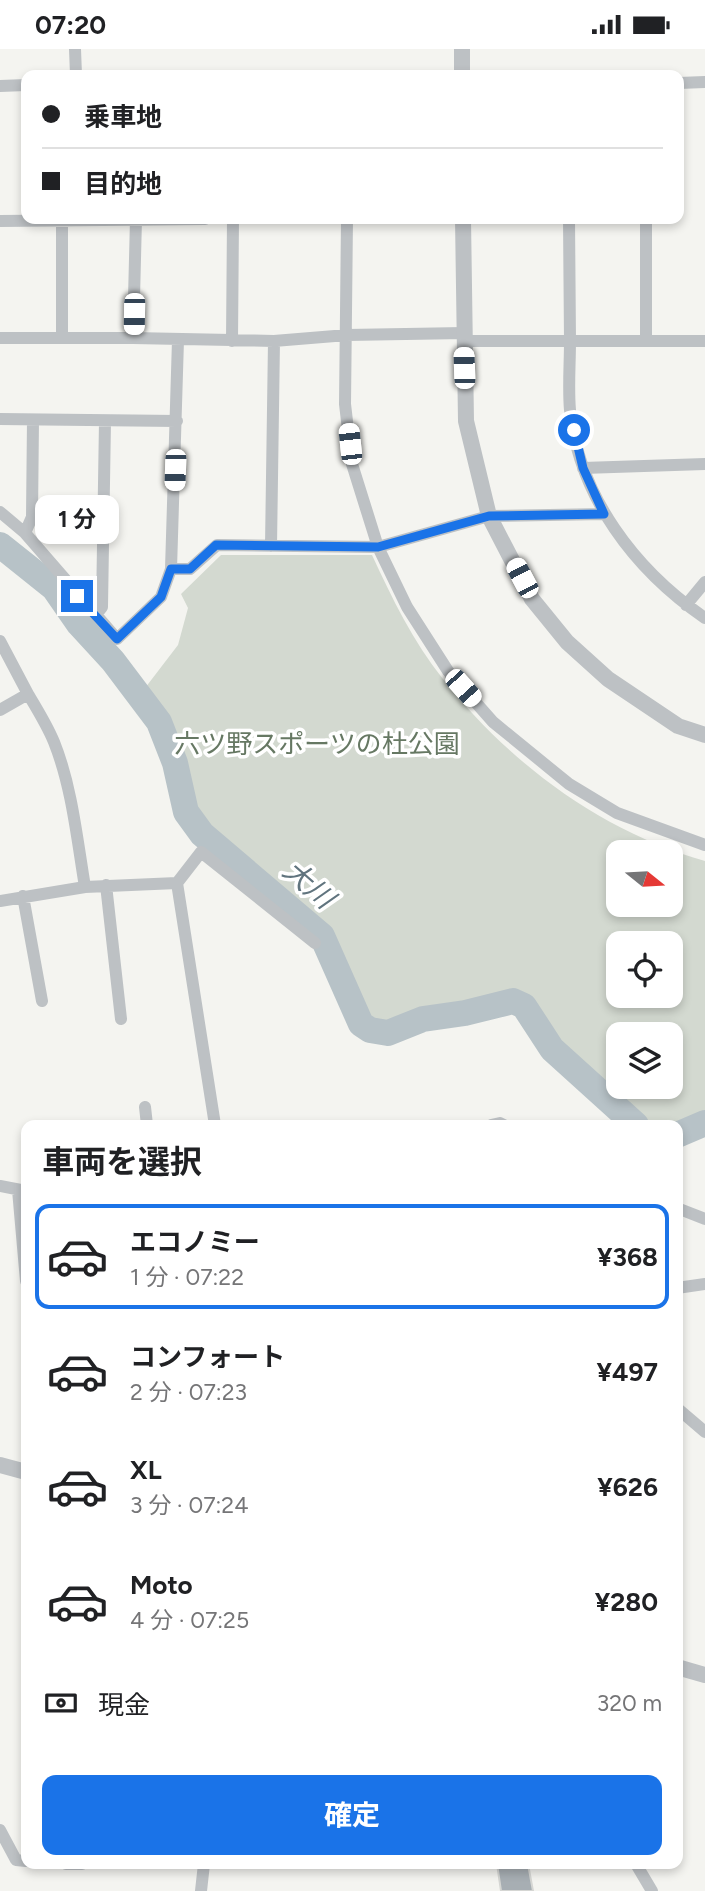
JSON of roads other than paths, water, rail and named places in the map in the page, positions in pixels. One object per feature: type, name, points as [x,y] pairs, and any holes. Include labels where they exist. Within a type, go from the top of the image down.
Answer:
[{"type":"street","points":[[75,49],[76,70]]},
{"type":"street","points":[[462,49],[462,70]]},
{"type":"street","points":[[684,83],[705,82]]},
{"type":"street","points":[[0,86],[21,85]]},
{"type":"street","points":[[0,221],[21,220]]},
{"type":"street","points":[[62,224],[62,338]]},
{"type":"street","points":[[133,338],[136,224]]},
{"type":"street","points":[[232,341],[233,224]]},
{"type":"street","points":[[346,224],[345,404],[352,464],[378,547],[407,607],[448,671],[494,722],[569,784],[617,813],[705,845]]},
{"type":"street","points":[[463,224],[466,421],[489,516],[532,599],[567,642],[608,679],[678,726],[705,735]]},
{"type":"street","points":[[569,224],[570,411],[583,468],[604,514],[632,552],[664,586],[705,618]]},
{"type":"street","points":[[646,224],[646,341]]},
{"type":"street","points":[[0,338],[274,341],[347,335],[570,341],[705,341]]},
{"type":"street","points":[[0,512],[25,533],[117,639],[161,597],[171,569],[178,339]]},
{"type":"street","points":[[271,546],[274,341]]},
{"type":"street","points":[[0,419],[177,421]]},
{"type":"street","points":[[25,533],[32,517],[33,420]]},
{"type":"street","points":[[95,616],[102,607],[105,421]]},
{"type":"street","points":[[583,468],[705,464]]},
{"type":"street","points":[[171,569],[190,569],[216,545],[378,547],[489,516],[604,514]]},
{"type":"street","points":[[686,605],[705,582]]},
{"type":"street","points":[[0,641],[55,744],[69,797],[85,887]]},
{"type":"street","points":[[0,710],[28,694]]},
{"type":"street","points":[[214,1120],[177,883],[201,852],[315,943]]},
{"type":"street","points":[[0,901],[85,887],[177,883]]},
{"type":"street","points":[[106,885],[121,1019]]},
{"type":"street","points":[[23,896],[42,1001]]},
{"type":"street","points":[[145,1107],[146,1120]]},
{"type":"street","points":[[0,1187],[21,1191]]},
{"type":"street","points":[[683,1210],[705,1219]]},
{"type":"street","points":[[683,1286],[705,1284]]},
{"type":"street","points":[[683,1413],[705,1432]]},
{"type":"street","points":[[0,1465],[21,1471]]},
{"type":"street","points":[[683,1669],[705,1675]]},
{"type":"street","points":[[0,1830],[16,1860],[21,1860]]},
{"type":"street","points":[[201,1891],[203,1869]]},
{"type":"street","points":[[639,1869],[652,1891]]},
{"type":"waterway","name":"大川","points":[[0,545],[54,588],[79,624],[113,661],[159,722],[175,763],[186,812],[202,834],[322,936],[361,1024],[370,1030],[388,1033],[423,1019],[465,1013],[513,1001],[524,1006],[552,1049],[630,1120]]},
{"type":"waterway","name":"大川","points":[[683,1132],[705,1123]]},
{"type":"park label","name":"六ツ野スポーツの杜公園","points":[[317,744]]}]
